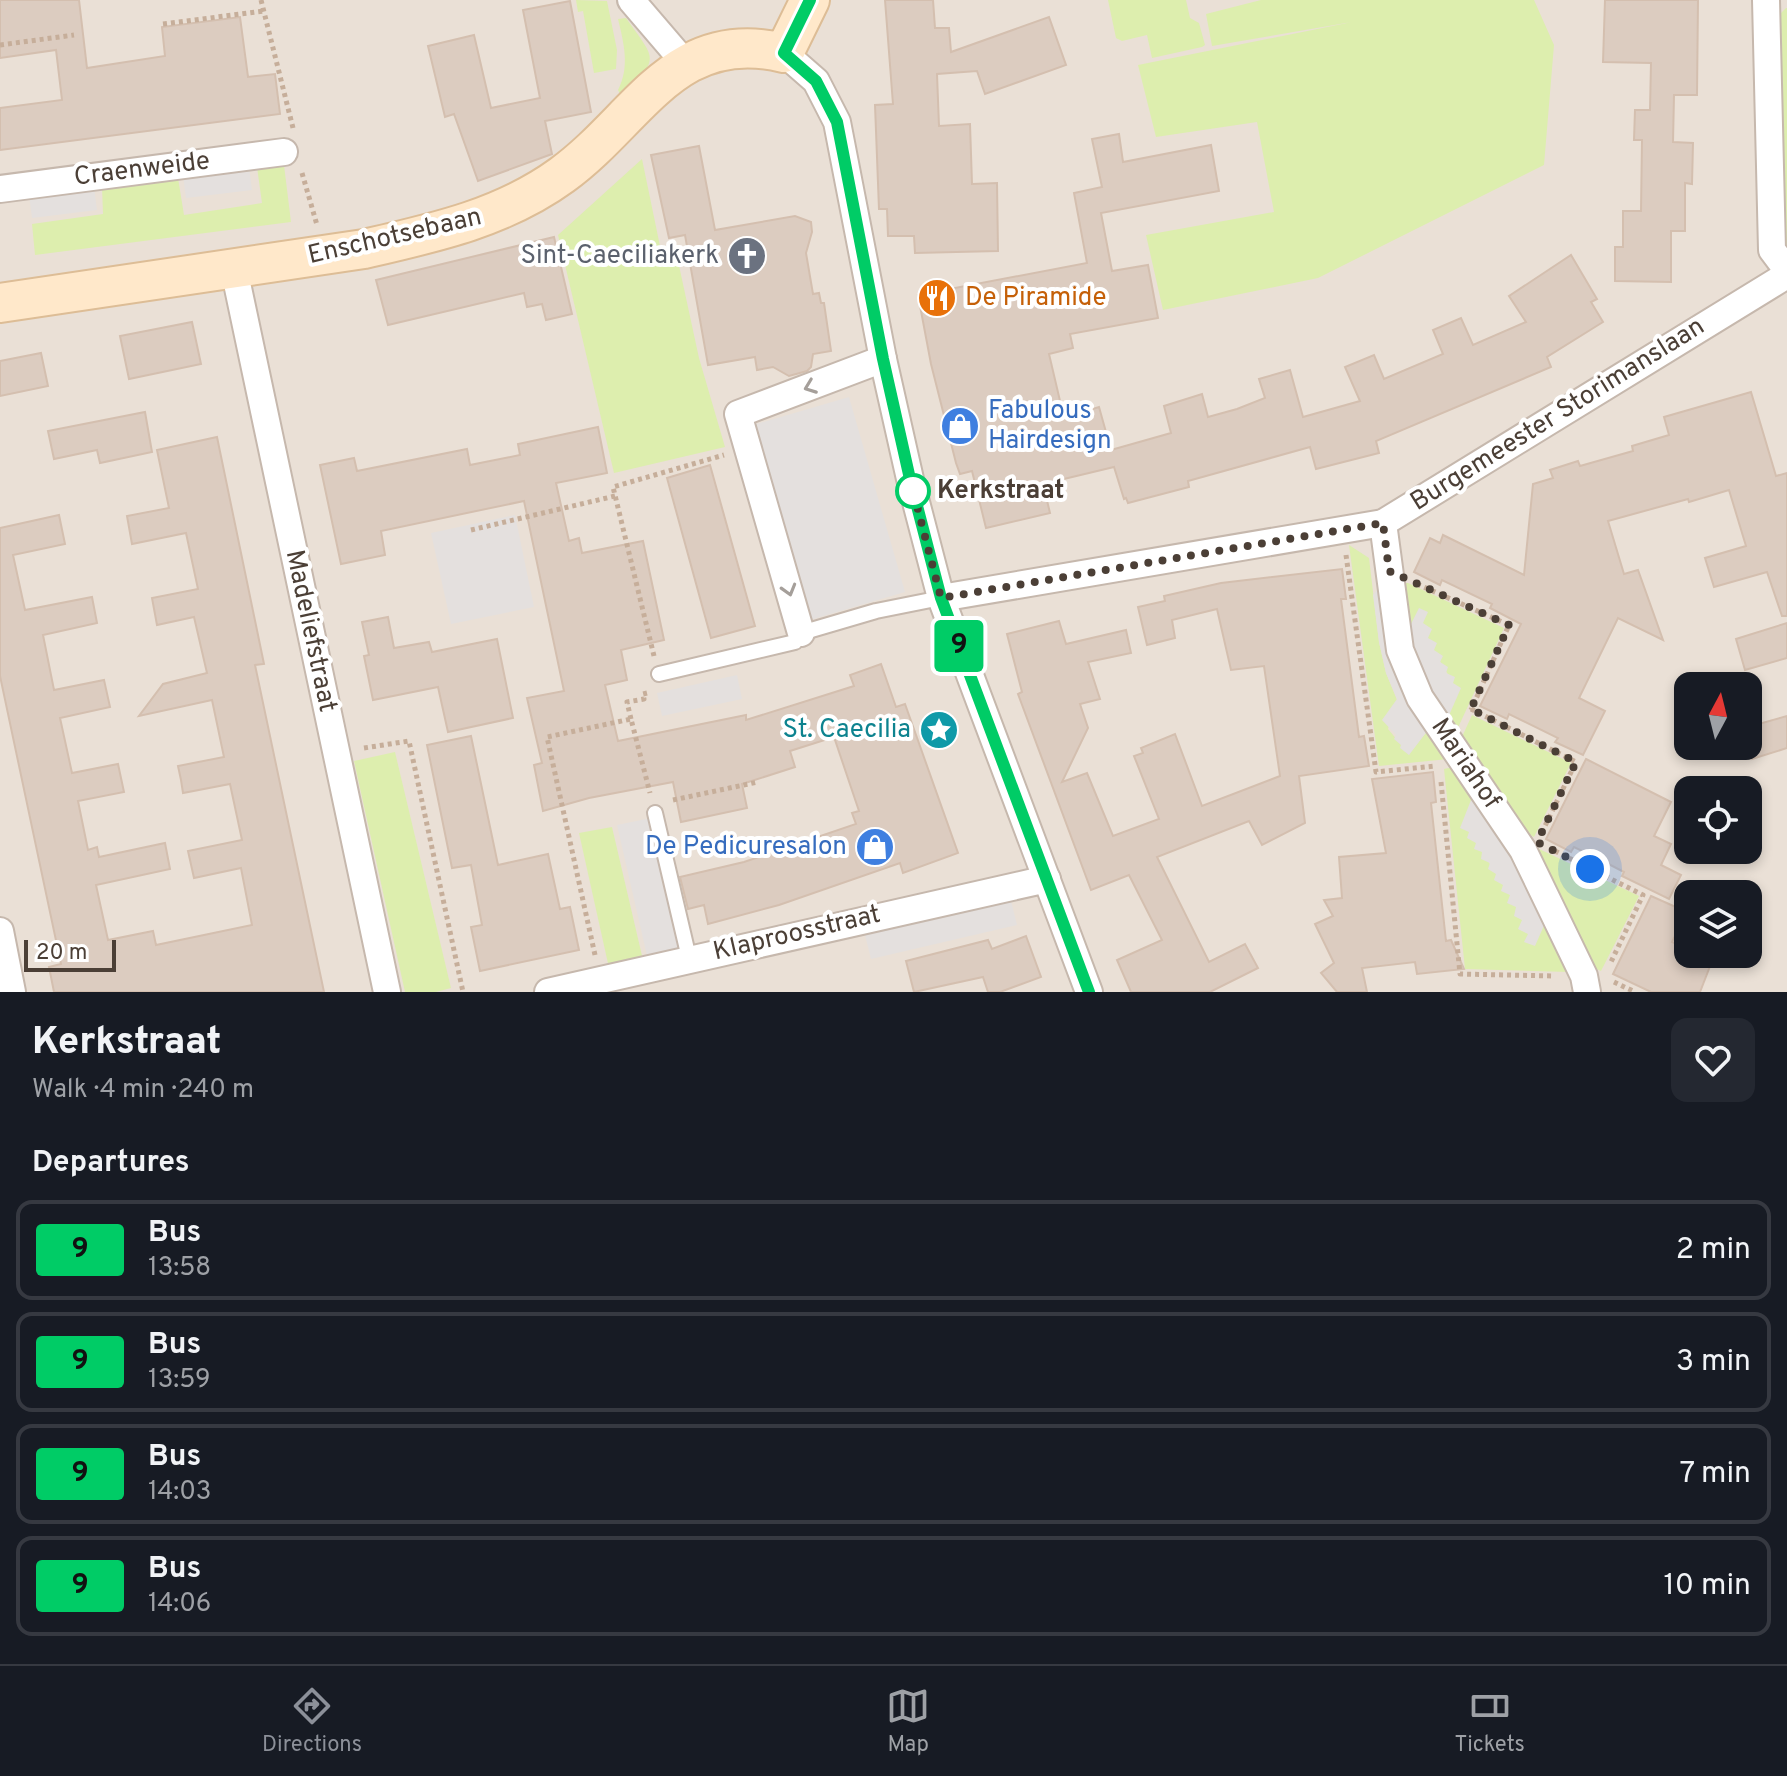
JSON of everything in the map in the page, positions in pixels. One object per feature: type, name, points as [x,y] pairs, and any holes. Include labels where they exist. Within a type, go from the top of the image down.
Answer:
[{"type":"street","points":[[631,0],[685,63]]},
{"type":"street","points":[[810,0],[784,53],[816,81],[837,122],[883,359],[941,598],[1089,992]]},
{"type":"street","points":[[1766,0],[1772,250],[1787,272]]},
{"type":"street","name":"Enschotsebaan","points":[[0,303],[379,246],[500,211],[562,175],[685,63],[725,48],[761,47],[784,53]]},
{"type":"street","name":"Craenweide","points":[[0,189],[293,149]]},
{"type":"street","name":"Madeliefstraat","points":[[234,269],[387,992]]},
{"type":"street","name":"Burgemeester Storimanslaan","points":[[941,598],[1383,523],[1787,272]]},
{"type":"street","points":[[801,633],[738,414],[883,359]]},
{"type":"street","name":"Mariahof","points":[[1383,523],[1400,650],[1420,698],[1452,758],[1523,850],[1586,984]]},
{"type":"street","name":"Klaproosstraat","points":[[548,992],[1047,879]]},
{"type":"street","points":[[0,931],[12,992]]},
{"type":"lane","points":[[659,674],[795,642],[801,633],[876,611],[941,598]]},
{"type":"lane","points":[[654,809],[689,958]]},
{"type":"path","points":[[261,0],[293,149],[318,229]]},
{"type":"path","points":[[163,24],[264,11]]},
{"type":"path","points":[[0,45],[74,35]]},
{"type":"path","points":[[748,448],[613,487],[662,690],[643,694],[644,699],[627,702],[654,809],[758,782]]},
{"type":"path","points":[[471,530],[615,496]]},
{"type":"path","points":[[1343,529],[1376,772],[1452,758]]},
{"type":"path","points":[[1389,571],[1509,625],[1452,758],[1460,974],[1586,984]]},
{"type":"path","points":[[1471,709],[1576,762],[1537,842]]},
{"type":"path","points":[[601,979],[547,737],[631,719]]},
{"type":"path","points":[[337,753],[409,741],[463,992]]},
{"type":"path","points":[[1550,849],[1643,895],[1603,976],[1635,992]]},
{"type":"shaded area","points":[[0,0],[1787,0],[1787,992],[0,992]]},
{"type":"shaded area","points":[[249,167],[252,190],[186,198],[183,175]]},
{"type":"shaded area","points":[[94,187],[97,210],[32,218],[29,195]]},
{"type":"shaded area","points":[[849,397],[905,592],[810,620],[753,425]]},
{"type":"shaded area","points":[[515,515],[534,607],[451,624],[431,533]]},
{"type":"shaded area","points":[[1381,585],[1428,730],[1409,755],[1400,748],[1401,745],[1394,739],[1396,735],[1382,720],[1397,699],[1386,673],[1379,642],[1373,595]]},
{"type":"shaded area","points":[[1419,608],[1428,612],[1423,623],[1432,629],[1428,638],[1437,643],[1434,650],[1443,656],[1440,662],[1448,667],[1446,673],[1455,677],[1453,683],[1461,688],[1447,720],[1429,692],[1413,655],[1408,630]]},
{"type":"shaded area","points":[[737,675],[742,699],[662,716],[657,693]]},
{"type":"shaded area","points":[[1473,795],[1523,872],[1546,921],[1535,946],[1524,942],[1528,934],[1518,929],[1522,920],[1514,916],[1516,907],[1507,903],[1510,895],[1501,891],[1503,885],[1494,880],[1496,874],[1488,869],[1490,863],[1481,859],[1482,852],[1474,849],[1476,843],[1467,838],[1469,832],[1460,828]]},
{"type":"shaded area","points":[[651,818],[682,952],[648,960],[617,825]]},
{"type":"shaded area","points":[[1011,901],[1017,925],[871,959],[865,935]]},
{"type":"green space","points":[[576,0],[607,1],[617,50],[616,69],[594,73],[583,11],[578,12]]},
{"type":"green space","points":[[1108,0],[1186,0],[1190,18],[1199,23],[1205,45],[1152,58],[1147,35],[1122,41],[1116,38]]},
{"type":"green space","points":[[1261,0],[1534,0],[1554,45],[1544,165],[1318,278],[1163,310],[1146,235],[1274,212],[1257,122],[1156,137],[1138,65],[1352,22],[1212,46],[1206,14]]},
{"type":"green space","points":[[1786,8],[1787,254],[1775,246],[1780,14]]},
{"type":"green space","points":[[626,18],[644,43],[650,59],[643,74],[622,98],[618,90],[624,73],[625,55],[618,19]]},
{"type":"green space","points":[[642,159],[660,246],[675,247],[699,358],[725,447],[614,473],[558,235]]},
{"type":"green space","points":[[284,165],[291,222],[35,255],[32,224],[103,214],[102,187],[178,178],[184,215],[262,203],[257,167]]},
{"type":"green space","points":[[1349,545],[1369,558],[1379,642],[1386,673],[1397,700],[1388,729],[1409,754],[1428,730],[1448,759],[1379,766]]},
{"type":"green space","points":[[1401,583],[1408,583],[1504,628],[1456,732],[1447,720],[1453,683],[1434,651],[1408,630]]},
{"type":"green space","points":[[1472,715],[1571,763],[1534,837],[1523,831],[1461,739]]},
{"type":"green space","points":[[395,752],[451,988],[436,992],[405,992],[354,761]]},
{"type":"green space","points":[[1453,767],[1473,795],[1469,832],[1510,895],[1546,921],[1569,972],[1465,969],[1444,769]]},
{"type":"green space","points":[[612,827],[643,960],[609,968],[579,833]]},
{"type":"green space","points":[[1537,848],[1639,896],[1601,971],[1590,966],[1535,852]]},
{"type":"building","points":[[0,0],[79,0],[87,68],[165,56],[162,27],[240,17],[248,77],[275,74],[280,114],[0,150],[0,108],[62,100],[56,50],[0,58]]},
{"type":"building","points":[[885,0],[933,0],[935,28],[949,28],[951,52],[1049,17],[1066,65],[985,94],[977,71],[937,74],[939,126],[970,124],[972,184],[997,183],[998,251],[915,253],[914,236],[888,236],[887,209],[879,209],[875,105],[893,104]]},
{"type":"building","points":[[1605,0],[1698,0],[1697,95],[1674,95],[1673,142],[1693,143],[1692,184],[1685,183],[1685,231],[1671,231],[1671,282],[1615,281],[1615,247],[1623,247],[1623,211],[1641,211],[1642,140],[1634,140],[1635,110],[1650,110],[1651,63],[1603,62]]},
{"type":"building","points":[[570,1],[591,112],[545,121],[552,154],[478,181],[454,114],[445,117],[428,46],[474,35],[491,108],[540,98],[523,10]]},
{"type":"building","points":[[1119,134],[1123,162],[1211,145],[1219,191],[1101,213],[1112,271],[1148,265],[1158,318],[1070,334],[1073,348],[1049,354],[1064,418],[1099,407],[1111,450],[1171,433],[1164,406],[1202,394],[1208,417],[1237,409],[1265,398],[1259,379],[1290,370],[1303,417],[1360,401],[1345,367],[1374,355],[1384,379],[1443,354],[1433,330],[1461,318],[1473,345],[1526,322],[1509,296],[1571,255],[1597,299],[1591,302],[1603,322],[1547,357],[1551,367],[1376,441],[1379,453],[1316,469],[1310,447],[1188,481],[1189,487],[1128,503],[1114,467],[1043,484],[1050,513],[986,528],[972,471],[960,474],[956,463],[931,364],[918,295],[1087,263],[1074,193],[1102,187],[1092,139]]},
{"type":"building","name":"Sint-Caeciliakerk","points":[[699,146],[715,230],[795,216],[811,222],[812,232],[806,253],[813,294],[819,293],[821,303],[824,303],[831,351],[813,354],[811,367],[807,371],[789,376],[773,367],[757,370],[755,357],[708,365],[685,235],[669,238],[651,155]]},
{"type":"building","points":[[554,237],[572,314],[546,320],[542,304],[527,307],[524,293],[388,325],[376,280]]},
{"type":"building","points":[[192,322],[201,364],[129,379],[120,336]]},
{"type":"building","points":[[41,353],[48,386],[0,396],[0,361]]},
{"type":"building","points":[[1751,392],[1776,476],[1787,473],[1787,616],[1782,616],[1767,572],[1714,587],[1705,558],[1746,546],[1729,490],[1608,521],[1624,574],[1638,570],[1663,640],[1618,618],[1579,698],[1605,711],[1583,755],[1555,742],[1558,738],[1509,714],[1507,719],[1480,706],[1521,624],[1490,608],[1492,604],[1442,580],[1440,585],[1414,572],[1430,538],[1440,543],[1443,535],[1524,575],[1533,484],[1553,478],[1550,470],[1578,461],[1580,466],[1633,451],[1632,446],[1669,435],[1664,417]]},
{"type":"building","points":[[145,412],[152,452],[100,463],[97,450],[54,459],[48,431]]},
{"type":"building","points":[[598,427],[607,473],[556,483],[569,541],[579,538],[582,553],[643,541],[664,640],[621,650],[627,680],[605,685],[618,741],[746,715],[746,720],[854,686],[850,675],[881,664],[896,707],[905,704],[958,853],[903,873],[900,863],[779,905],[708,924],[704,905],[688,909],[680,877],[744,862],[856,824],[852,813],[859,811],[834,737],[790,751],[795,767],[742,784],[747,808],[681,822],[673,782],[589,798],[543,811],[534,765],[542,763],[527,698],[564,691],[524,501],[381,531],[385,555],[341,564],[320,465],[354,458],[357,471],[467,449],[470,465],[520,455],[518,444]]},
{"type":"building","points":[[217,437],[264,664],[255,665],[324,992],[54,992],[49,967],[61,964],[0,676],[0,528],[59,515],[65,544],[13,555],[25,610],[92,597],[97,623],[43,635],[54,690],[104,680],[110,707],[60,718],[72,773],[118,764],[124,792],[78,801],[88,850],[97,847],[99,857],[165,843],[170,869],[96,885],[108,940],[153,931],[156,945],[252,925],[241,868],[194,878],[188,851],[242,840],[230,784],[183,793],[178,766],[224,757],[212,700],[139,716],[163,684],[207,673],[194,617],[157,625],[152,598],[198,589],[186,533],[132,544],[127,516],[169,508],[157,450]]},
{"type":"building","points":[[710,465],[755,626],[711,638],[667,478]]},
{"type":"building","points":[[1342,569],[1346,599],[1341,599],[1359,737],[1364,736],[1369,766],[1299,776],[1305,823],[1262,845],[1249,821],[1157,857],[1209,962],[1245,944],[1258,968],[1210,992],[1131,992],[1117,960],[1162,940],[1129,875],[1091,890],[1018,694],[1022,692],[1007,634],[1059,621],[1066,644],[1126,630],[1131,653],[1088,662],[1100,699],[1080,704],[1088,728],[1062,782],[1087,773],[1113,836],[1159,819],[1134,756],[1143,753],[1141,748],[1175,734],[1202,806],[1280,776],[1264,666],[1231,670],[1217,609],[1172,620],[1175,638],[1147,645],[1138,607],[1165,601],[1164,596],[1221,583]]},
{"type":"building","points":[[388,617],[394,648],[429,642],[432,652],[497,639],[513,718],[448,732],[438,687],[373,700],[364,656],[369,655],[362,622]]},
{"type":"building","points":[[1787,623],[1787,658],[1745,670],[1736,639]]},
{"type":"building","points":[[1787,716],[1787,748],[1762,756],[1762,723]]},
{"type":"building","points":[[471,736],[498,865],[548,854],[560,909],[570,907],[579,950],[480,971],[471,927],[482,925],[471,865],[452,868],[427,745]]},
{"type":"building","points":[[1586,759],[1671,802],[1654,836],[1671,844],[1661,865],[1681,875],[1678,880],[1674,880],[1669,899],[1622,876],[1624,872],[1599,859],[1574,847],[1571,852],[1546,839]]},
{"type":"building","points":[[1433,772],[1436,802],[1431,803],[1446,941],[1451,940],[1464,969],[1417,974],[1415,962],[1362,968],[1367,992],[1337,992],[1321,973],[1334,963],[1315,924],[1333,916],[1324,900],[1342,898],[1339,857],[1386,853],[1372,779]]},
{"type":"building","points":[[1651,896],[1674,906],[1674,968],[1709,968],[1700,992],[1651,992],[1613,974]]},
{"type":"building","points":[[1026,936],[1041,977],[1000,992],[988,992],[983,977],[914,992],[906,961],[988,940],[992,949]]},
{"type":"bus line","name":"9","points":[[810,0],[784,53],[816,81],[837,122],[883,359],[941,598],[1089,992]]},
{"type":"place","name":"Sint-Caeciliakerk","points":[[747,256]]},
{"type":"place","name":"De Piramide","points":[[937,298]]},
{"type":"place","name":"Fabulous Hairdesign","points":[[960,426]]},
{"type":"place","name":"Kerkstraat","points":[[913,491]]},
{"type":"place","name":"St. Caecilia","points":[[939,730]]},
{"type":"place","name":"De Pedicuresalon","points":[[875,847]]},
{"type":"route","points":[[913,491],[910,479],[941,598],[1383,523],[1389,571],[1509,625],[1471,709],[1576,762],[1537,842],[1590,869]]}]
